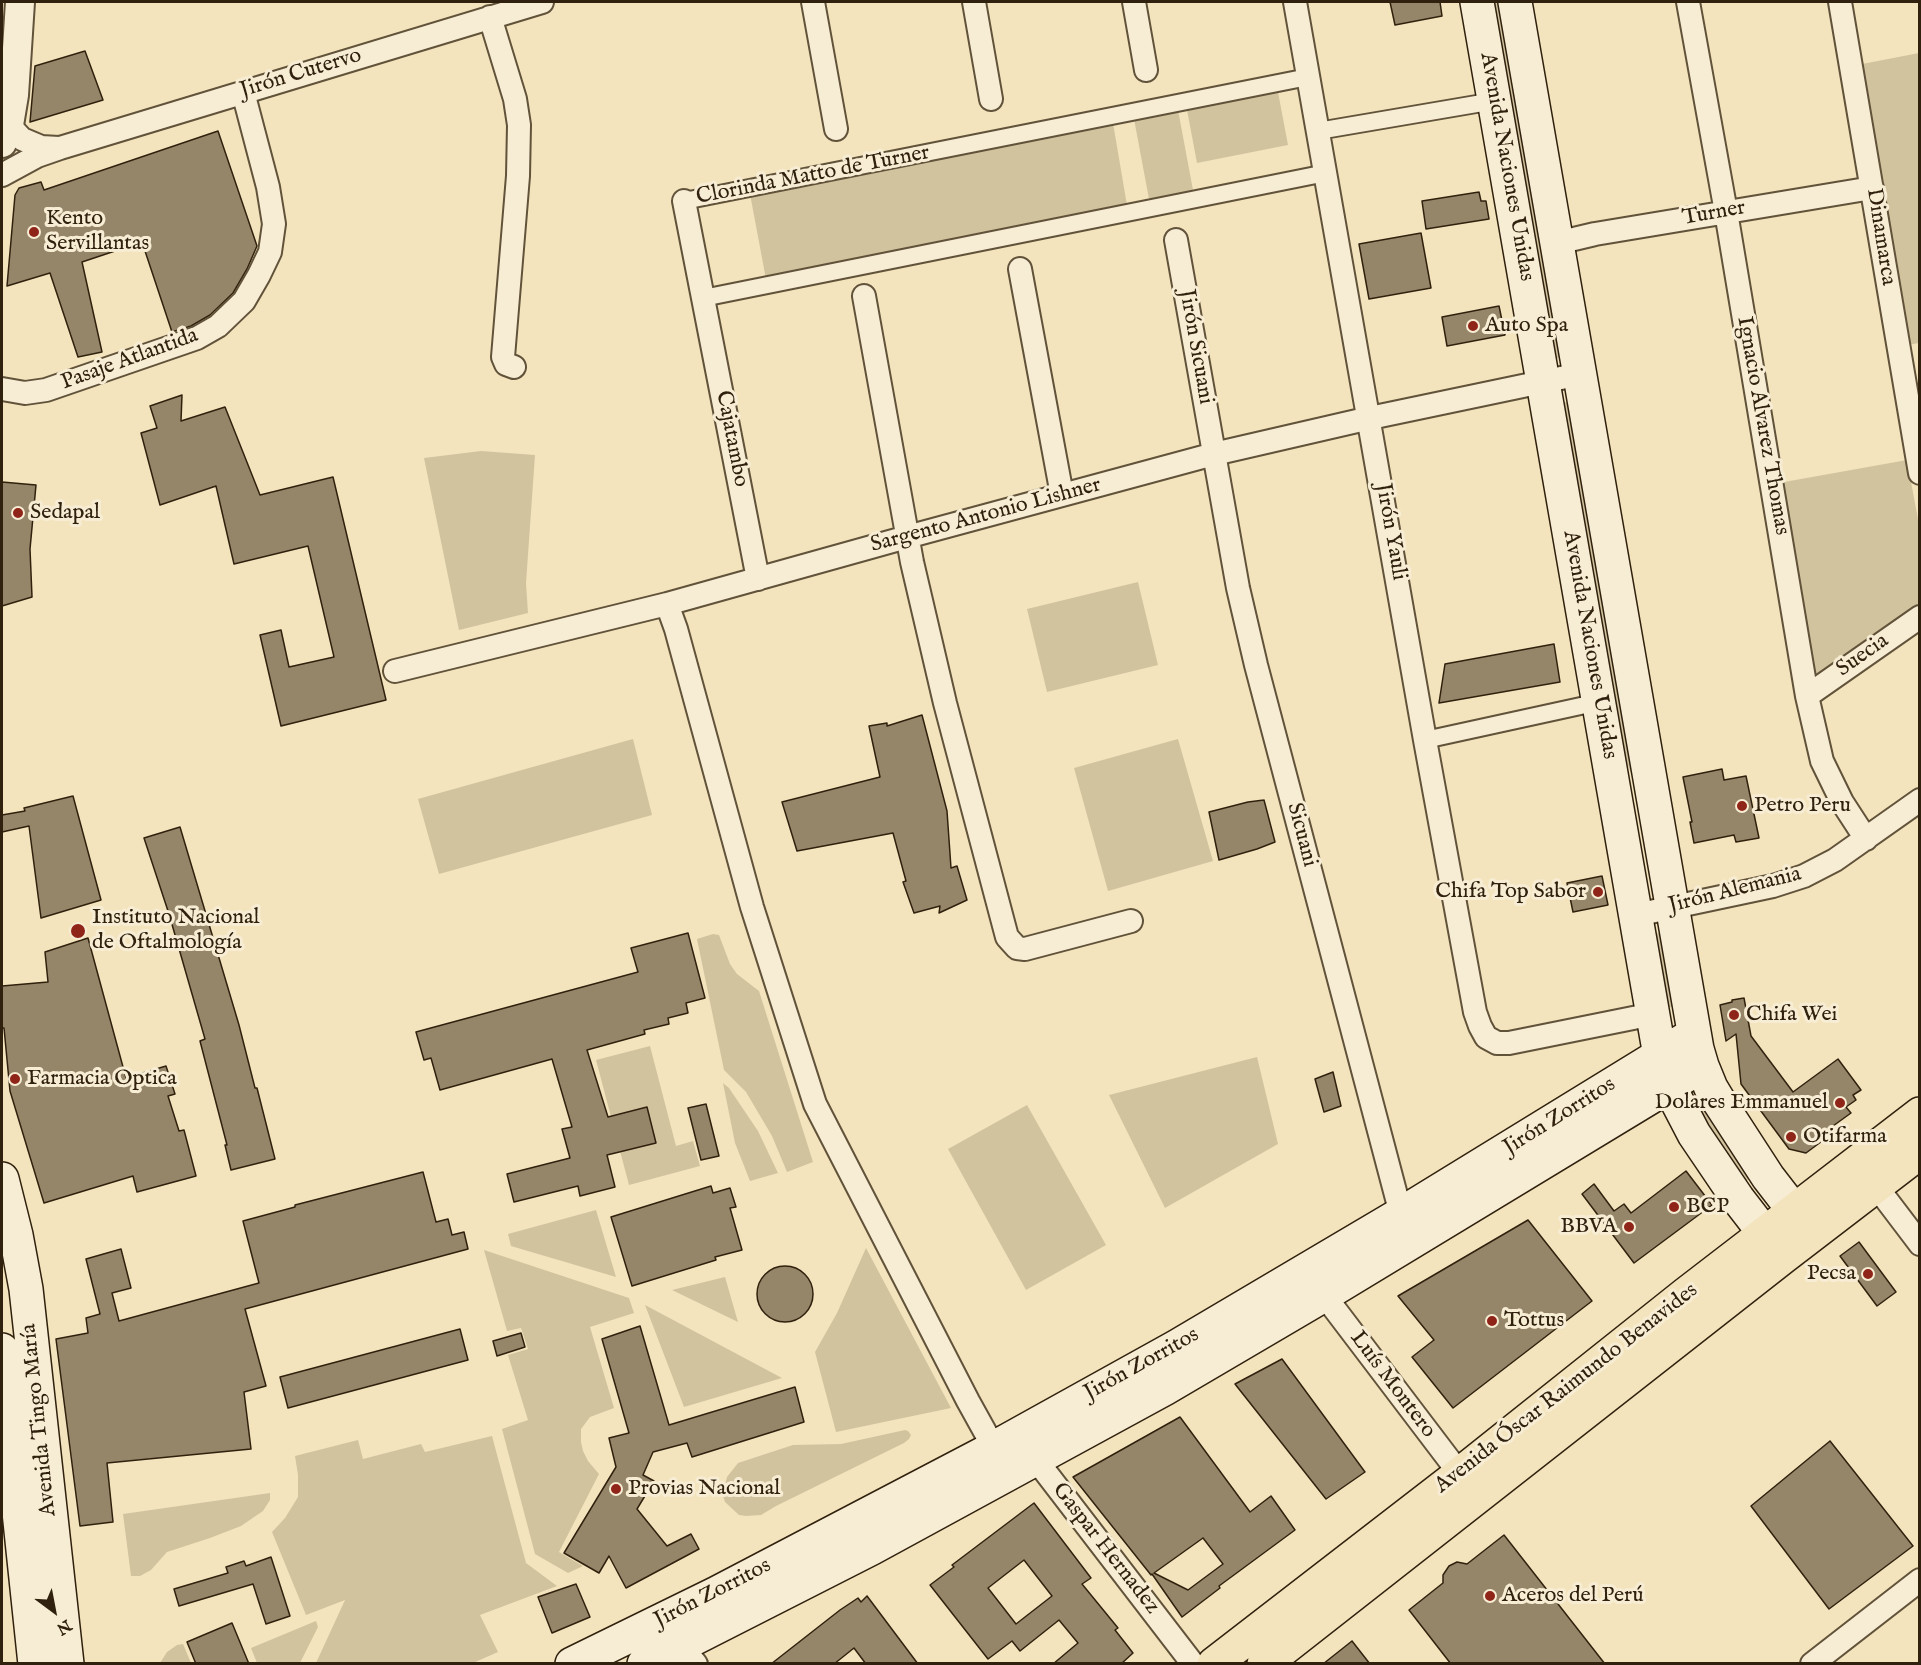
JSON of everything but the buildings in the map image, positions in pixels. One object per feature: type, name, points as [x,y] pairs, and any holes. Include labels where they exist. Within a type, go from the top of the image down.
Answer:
[{"type":"main road","name":"Avenida Naciones Unidas","points":[[1477,2],[1664,1071],[1694,1134],[1738,1199],[1774,1245]]},
{"type":"main road","name":"Avenida Naciones Unidas","points":[[1515,2],[1674,908],[1694,1034],[1702,1066],[1711,1088],[1739,1133],[1803,1223]]},
{"type":"main road","name":"Jirón Zorritos","points":[[572,1664],[1015,1448],[1164,1389],[1324,1295],[1664,1071],[1694,1034]]},
{"type":"main road","name":"Jirón Zorritos","points":[[644,1664],[689,1655],[872,1548],[1015,1448],[1176,1347],[1401,1214],[1664,1071],[1702,1066]]},
{"type":"main road","name":"Avenida Óscar Raimundo Benavides","points":[[1214,1664],[1460,1474],[1803,1223],[1920,1114]]},
{"type":"main road","name":"Avenida Óscar Raimundo Benavides","points":[[1803,1223],[1876,1185],[1920,1152]]},
{"type":"main road","name":"Avenida Tingo María","points":[[2,1179],[26,1289],[67,1664]]},
{"type":"main road","name":"Avenida Óscar Raimundo Benavides","points":[[1264,1664],[1774,1245]]},
{"type":"main road","name":"Avenida Tingo María","points":[[2,1350],[34,1664]]},
{"type":"street","points":[[5,134],[14,95],[20,2]]},
{"type":"street","name":"Jirón Cutervo","points":[[2,176],[37,156],[60,148],[243,92],[482,13],[542,2]]},
{"type":"street","points":[[813,2],[836,129]]},
{"type":"street","points":[[974,2],[991,99]]},
{"type":"street","points":[[1134,2],[1146,70]]},
{"type":"street","name":"Jirón Yauli","points":[[1294,2],[1475,1012],[1486,1037],[1497,1043],[1509,1043],[1653,1014]]},
{"type":"street","name":"Ignacio Alvarez Thomas","points":[[1688,2],[1726,212],[1807,696],[1822,760],[1842,802],[1866,839]]},
{"type":"street","name":"Dinamarca","points":[[1840,2],[1920,473]]},
{"type":"street","points":[[482,13],[515,99],[519,125],[518,176],[503,357],[506,364],[514,367]]},
{"type":"street","name":"Clorinda Matto de Turner","points":[[703,298],[684,201],[1308,77]]},
{"type":"street","name":"Pasaje Atlantida","points":[[2,389],[25,393],[45,390],[197,338],[218,326],[244,301],[260,275],[270,252],[274,224],[268,187],[243,92]]},
{"type":"street","points":[[1318,131],[1494,101]]},
{"type":"street","name":"Jirón Cutervo","points":[[5,134],[41,147],[60,148]]},
{"type":"street","points":[[703,298],[1326,173]]},
{"type":"street","name":"Turner","points":[[1557,243],[1595,234],[1872,188]]},
{"type":"street","name":"Jirón Sicuani","points":[[1176,240],[1214,454]]},
{"type":"street","points":[[1020,268],[1062,495]]},
{"type":"street","points":[[864,296],[907,537],[945,703],[1007,937],[1017,948],[1025,949],[1131,921]]},
{"type":"street","name":"Cajatambo","points":[[703,298],[758,579]]},
{"type":"street","name":"Sargento Antonio Lishner","points":[[395,672],[667,604],[1214,454],[1370,418],[1580,374]]},
{"type":"street","name":"Sicuani","points":[[1214,454],[1238,588],[1257,666],[1401,1214]]},
{"type":"street","name":"Gaspar Hernadez","points":[[667,604],[676,629],[752,907],[815,1104],[968,1401],[1015,1448],[1193,1664]]},
{"type":"street","name":"Suecia","points":[[1807,696],[1920,617]]},
{"type":"street","points":[[1425,741],[1599,702]]},
{"type":"street","name":"Jirón Alemania","points":[[1636,915],[1773,886],[1804,876],[1835,860],[1920,800]]},
{"type":"street","points":[[1876,1185],[1920,1244]]},
{"type":"street","name":"Luís Montero","points":[[1324,1295],[1460,1474]]},
{"type":"street","points":[[1812,1664],[1920,1580]]},
{"type":"street","points":[[661,1620],[689,1655]]},
{"type":"shaded area","points":[[1486,2],[1500,2],[1561,356],[1558,358],[1553,358]]},
{"type":"shaded area","points":[[1919,53],[1919,343],[1907,345],[1857,65]]},
{"type":"shaded area","points":[[1278,92],[1288,145],[1197,163],[1187,110]]},
{"type":"shaded area","points":[[1178,110],[1193,190],[1149,199],[1134,119]]},
{"type":"shaded area","points":[[1113,123],[1129,217],[768,290],[750,194]]},
{"type":"shaded area","points":[[1571,403],[1649,865],[1634,780],[1621,749],[1561,404]]},
{"type":"shaded area","points":[[481,451],[535,455],[526,583],[528,613],[459,630],[424,458]]},
{"type":"shaded area","points":[[1907,460],[1919,525],[1919,605],[1808,694],[1773,484]]},
{"type":"shaded area","points":[[1138,582],[1158,665],[1047,692],[1027,609]]},
{"type":"shaded area","points":[[633,739],[652,815],[439,874],[418,799]]},
{"type":"shaded area","points":[[1178,739],[1213,861],[1108,891],[1074,768]]},
{"type":"shaded area","points":[[713,934],[719,935],[730,964],[737,974],[759,991],[813,1162],[787,1172],[772,1136],[746,1092],[724,1070],[697,939]]},
{"type":"shaded area","points":[[1655,934],[1663,935],[1678,1006],[1664,1008]]},
{"type":"shaded area","points":[[650,1046],[676,1146],[693,1141],[700,1166],[629,1185],[596,1060]]},
{"type":"shaded area","points":[[1257,1057],[1278,1144],[1165,1208],[1109,1095]]},
{"type":"shaded area","points":[[723,1083],[729,1088],[758,1131],[778,1173],[750,1181],[735,1143]]},
{"type":"shaded area","points":[[1705,1098],[1753,1176],[1743,1183],[1692,1106]]},
{"type":"shaded area","points":[[1027,1105],[1106,1245],[1026,1290],[948,1149]]},
{"type":"shaded area","points":[[596,1210],[616,1277],[511,1246],[508,1234]]},
{"type":"shaded area","points":[[866,1248],[951,1408],[836,1432],[815,1352],[837,1313]]},
{"type":"shaded area","points":[[484,1250],[629,1298],[634,1313],[590,1327],[614,1408],[590,1417],[581,1429],[583,1451],[599,1474],[559,1552],[583,1566],[568,1573],[535,1554],[502,1429],[528,1420],[508,1355],[528,1349],[521,1328],[507,1331]]},
{"type":"shaded area","points":[[725,1277],[738,1322],[672,1290]]},
{"type":"shaded area","points":[[645,1305],[782,1378],[684,1407]]},
{"type":"shaded area","points":[[905,1430],[911,1435],[904,1443],[761,1515],[739,1515],[725,1502],[723,1496],[727,1477],[738,1463],[793,1445],[841,1444]]},
{"type":"shaded area","points":[[492,1436],[526,1563],[557,1586],[480,1615],[498,1652],[473,1663],[316,1663],[345,1600],[306,1615],[272,1532],[285,1518],[298,1497],[295,1456],[358,1440],[363,1459],[421,1444],[425,1452]]},
{"type":"shaded area","points":[[270,1493],[270,1500],[263,1511],[241,1526],[167,1552],[151,1570],[140,1576],[131,1576],[123,1514]]},
{"type":"shaded area","points":[[316,1621],[318,1627],[300,1663],[257,1663],[251,1648]]},
{"type":"shaded area","points":[[183,1644],[191,1663],[160,1663],[167,1652]]},
{"type":"place","name":"Kento Servillantas","points":[[34,232]]},
{"type":"place","name":"Auto Spa","points":[[1473,326]]},
{"type":"place","name":"Sedapal","points":[[18,513]]},
{"type":"place","name":"Petro Peru","points":[[1742,806]]},
{"type":"place","name":"Chifa Top Sabor","points":[[1598,892]]},
{"type":"place","name":"Instituto Nacional de Oftalmología","points":[[78,931]]},
{"type":"place","name":"Chifa Wei","points":[[1734,1015]]},
{"type":"place","name":"Farmacia Optica","points":[[15,1079]]},
{"type":"place","name":"Dolares Emmanuel","points":[[1840,1103]]},
{"type":"place","name":"Otifarma","points":[[1791,1137]]},
{"type":"place","name":"BCP","points":[[1674,1207]]},
{"type":"place","name":"BBVA","points":[[1629,1227]]},
{"type":"place","name":"Pecsa","points":[[1868,1274]]},
{"type":"place","name":"Tottus","points":[[1492,1321]]},
{"type":"place","name":"Provias Nacional","points":[[616,1489]]},
{"type":"place","name":"Aceros del Perú","points":[[1490,1596]]}]
